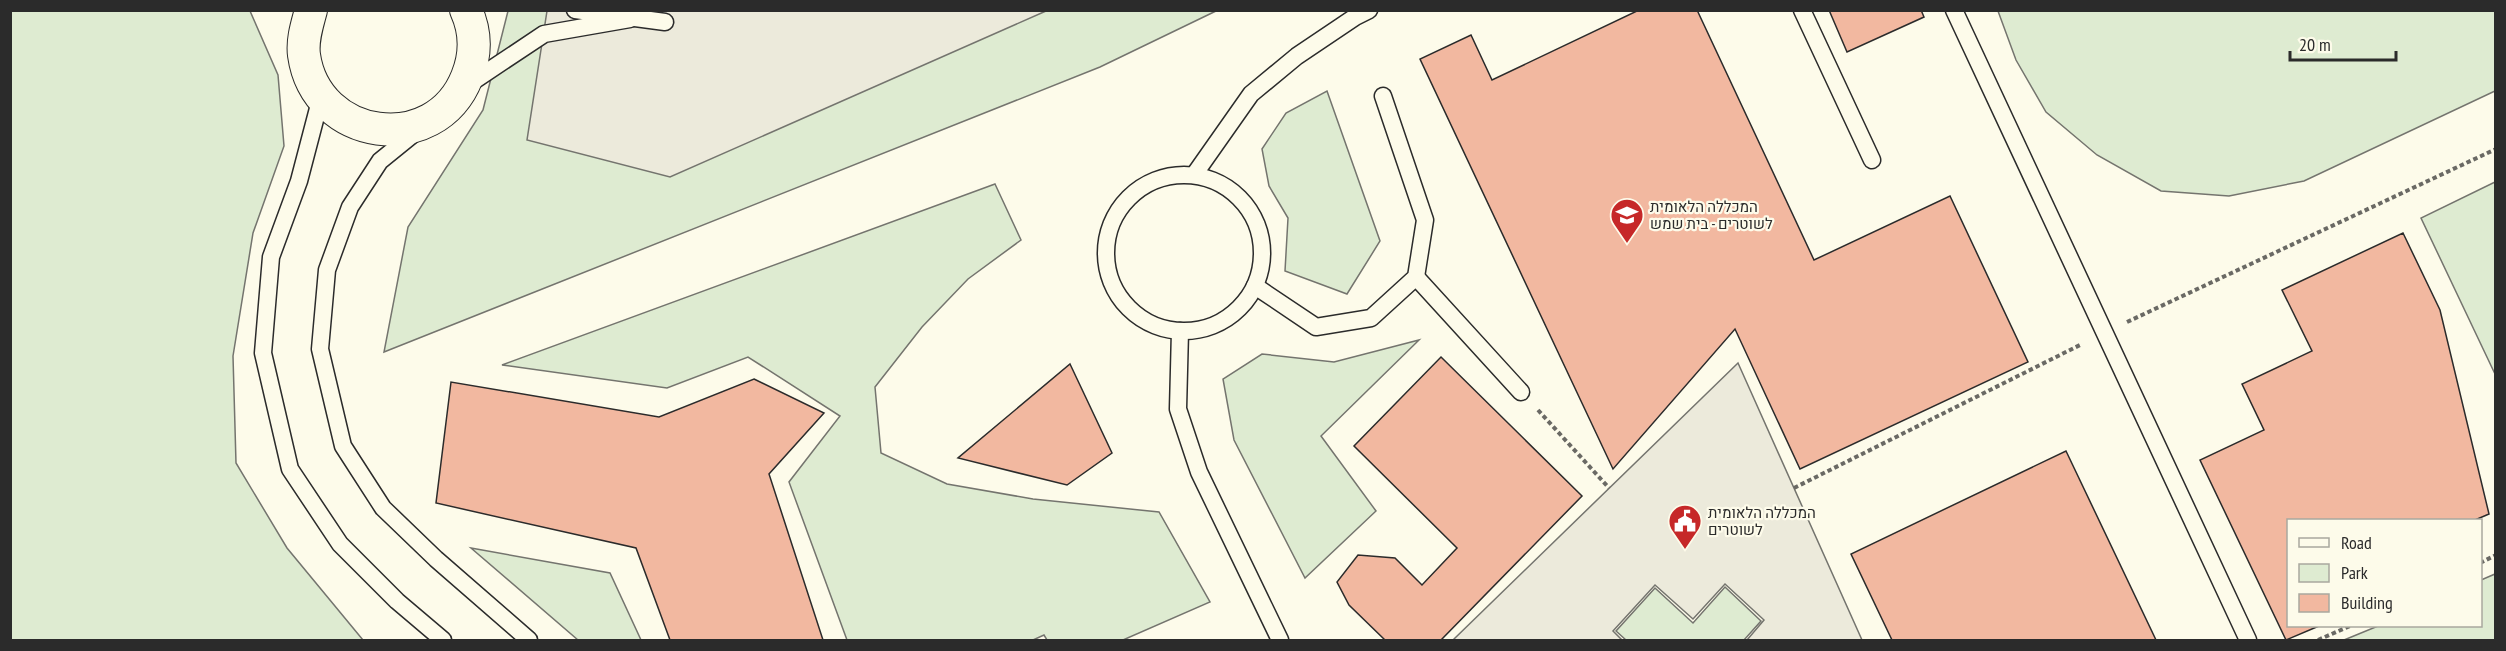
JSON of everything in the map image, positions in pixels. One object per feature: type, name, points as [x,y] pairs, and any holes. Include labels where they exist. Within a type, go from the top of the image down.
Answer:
[{"type":"street","points":[[303,18],[304,55],[310,77],[321,97],[339,114],[360,125],[384,130],[409,128],[432,120],[449,106],[463,88],[471,68],[474,45],[471,21],[466,10]]},
{"type":"lane","points":[[575,10],[664,22]]},
{"type":"lane","points":[[1194,175],[1251,94],[1297,56],[1369,10]]},
{"type":"lane","points":[[1802,10],[1872,160]]},
{"type":"lane","points":[[1954,10],[2248,640]]},
{"type":"lane","points":[[463,88],[544,34],[630,19]]},
{"type":"lane","points":[[1255,286],[1316,327],[1371,318],[1416,277],[1425,220],[1383,96]]},
{"type":"lane","points":[[321,97],[299,181],[271,257],[262,353],[290,469],[340,544],[397,601],[443,640]]},
{"type":"lane","points":[[432,120],[380,161],[350,207],[327,270],[320,349],[343,446],[383,508],[435,560],[529,640]]},
{"type":"lane","points":[[1194,175],[1220,183],[1248,207],[1260,232],[1262,259],[1255,286],[1231,316],[1207,328],[1180,332],[1163,329],[1139,317],[1119,298],[1108,273],[1106,245],[1113,219],[1121,205],[1141,186],[1166,176],[1194,175]]},
{"type":"lane","points":[[1416,277],[1521,392]]},
{"type":"lane","points":[[1180,332],[1178,409],[1199,472],[1280,640]]},
{"type":"path","points":[[1794,488],[2104,333],[2496,149]]},
{"type":"path","points":[[1521,392],[1609,488]]},
{"type":"path","points":[[2482,562],[2496,555]]},
{"type":"path","points":[[2318,640],[2348,627]]},
{"type":"green space","points":[[10,11],[250,11],[278,75],[284,146],[253,233],[233,356],[236,463],[287,548],[363,640],[11,640]]},
{"type":"green space","points":[[508,11],[1216,11],[1100,67],[384,352],[408,227],[483,110]]},
{"type":"green space","points":[[1998,11],[2495,11],[2495,91],[2304,181],[2229,196],[2161,191],[2097,155],[2046,112],[2016,60]]},
{"type":"green space","points":[[1327,91],[1380,241],[1347,294],[1285,271],[1288,218],[1269,186],[1262,149],[1286,113]]},
{"type":"green space","points":[[2495,182],[2495,374],[2421,218]]},
{"type":"green space","points":[[995,184],[1021,240],[968,279],[922,327],[875,387],[881,453],[947,484],[1033,499],[1159,512],[1210,602],[1123,640],[1047,640],[1044,635],[1033,640],[847,640],[789,482],[840,416],[748,357],[667,388],[502,365]]},
{"type":"green space","points":[[1419,340],[1321,436],[1376,511],[1305,578],[1234,440],[1223,379],[1262,354],[1334,362]]},
{"type":"green space","points":[[471,548],[610,573],[641,640],[578,640]]},
{"type":"green space","points":[[2495,574],[2495,640],[2344,640],[2376,627],[2482,627],[2482,580]]},
{"type":"green space","points":[[1725,587],[1761,621],[1744,640],[1626,640],[1616,631],[1655,588],[1693,623]]},
{"type":"shaded area","points":[[547,11],[1046,11],[670,177],[527,140]]},
{"type":"shaded area","points":[[1738,363],[1862,640],[1747,640],[1764,620],[1725,584],[1693,619],[1655,585],[1613,631],[1622,640],[1453,640]]},
{"type":"building","points":[[1639,10],[1697,10],[1814,260],[1950,196],[2028,362],[1800,469],[1735,329],[1613,469],[1420,59],[1471,35],[1492,80]]},
{"type":"building","points":[[1829,10],[1921,10],[1924,17],[1847,52]]},
{"type":"building","points":[[2403,233],[2440,310],[2489,514],[2477,519],[2287,519],[2287,627],[2317,627],[2286,640],[2200,460],[2264,430],[2242,384],[2312,351],[2282,290]]},
{"type":"building","points":[[1441,357],[1582,496],[1441,640],[1385,640],[1349,605],[1337,582],[1358,555],[1395,558],[1422,585],[1457,548],[1354,446]]},
{"type":"building","points":[[1070,364],[1112,453],[1067,485],[958,458]]},
{"type":"building","points":[[754,379],[824,413],[769,474],[823,640],[670,640],[636,548],[436,503],[451,382],[659,417]]},
{"type":"building","points":[[2066,451],[2156,640],[1892,640],[1851,554]]},
{"type":"place","name":"המכללה הלאומית לשוטרים - בית שמש","points":[[1627,244]]},
{"type":"place","name":"המכללה הלאומית לשוטרים","points":[[1685,550]]}]
